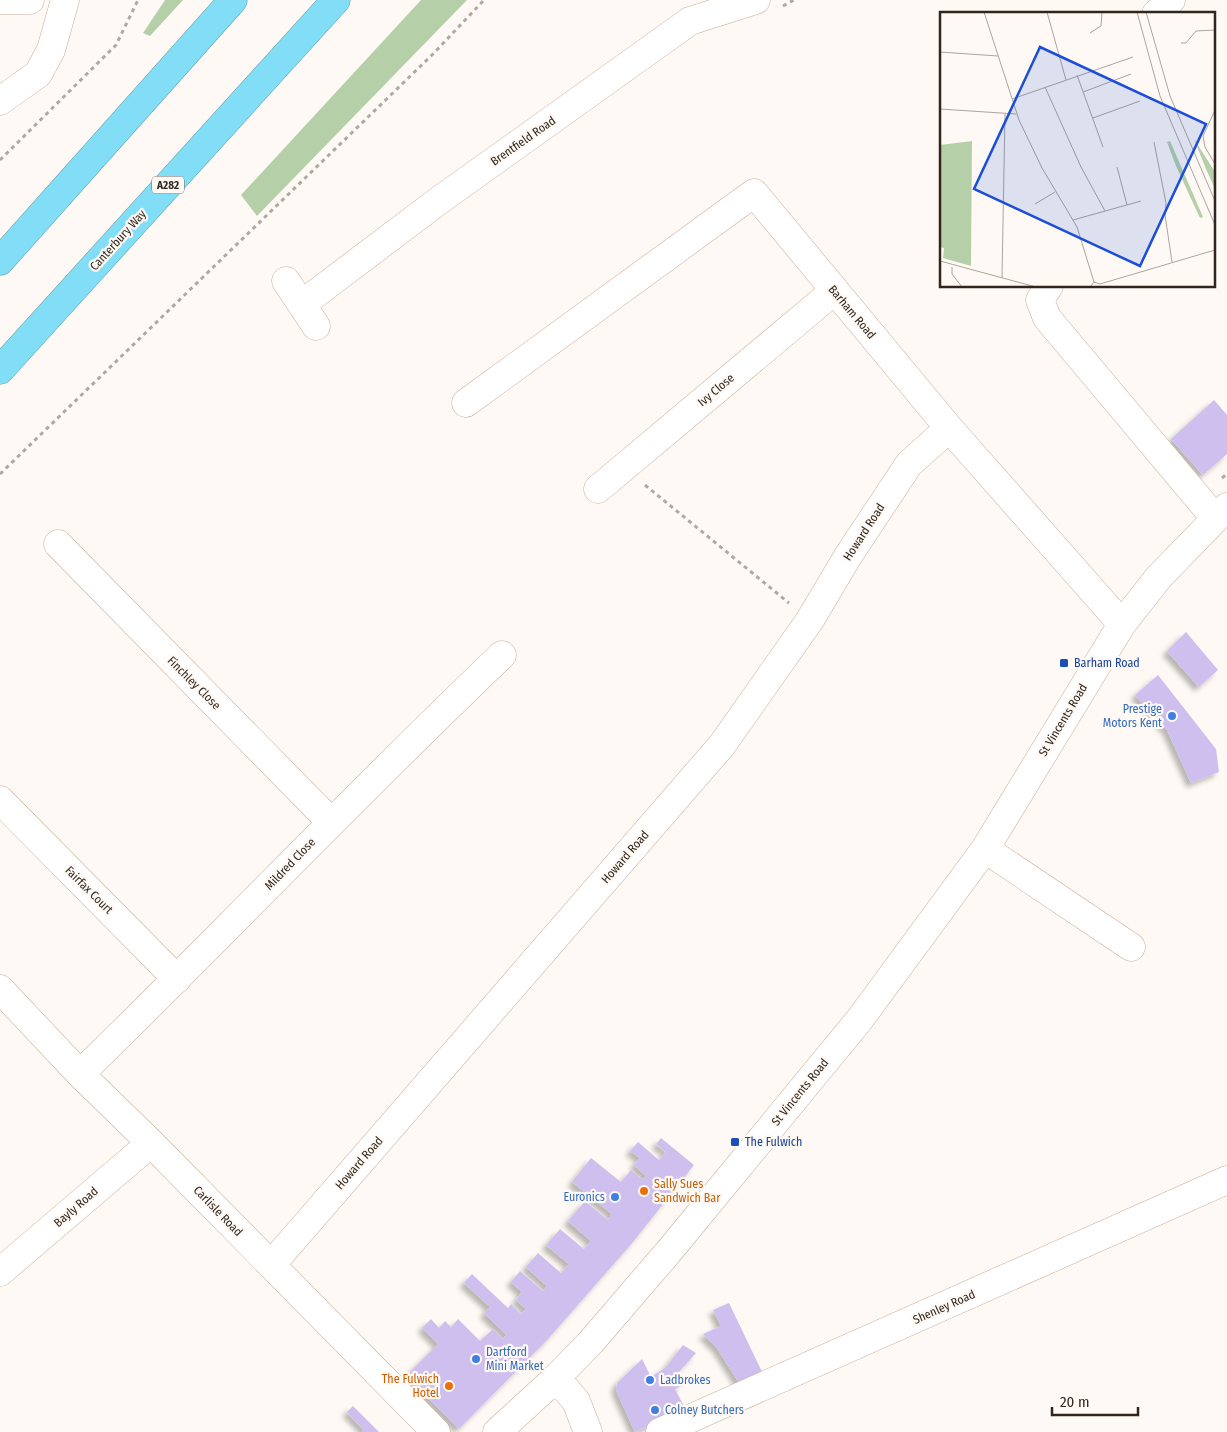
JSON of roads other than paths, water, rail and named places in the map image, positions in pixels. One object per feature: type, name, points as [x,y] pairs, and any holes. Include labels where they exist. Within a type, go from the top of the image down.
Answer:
[{"type":"highway","points":[[0,261],[233,0]]},
{"type":"highway","name":"Canterbury Way","points":[[0,370],[336,0]]},
{"type":"street","points":[[0,0],[30,0]]},
{"type":"street","points":[[0,101],[38,74],[50,50],[65,0]]},
{"type":"street","name":"Brentfield Road","points":[[286,280],[309,315],[437,202],[690,22],[756,0]]},
{"type":"street","points":[[1158,12],[1171,0]]},
{"type":"street","name":"Barham Road","points":[[466,403],[754,193],[950,428],[1122,624]]},
{"type":"street","points":[[1048,288],[1040,300],[1047,318],[1221,513]]},
{"type":"street","name":"Ivy Close","points":[[598,488],[834,291]]},
{"type":"street","name":"Howard Road","points":[[270,1265],[722,745],[810,620],[848,556],[909,464],[950,428]]},
{"type":"street","name":"St Vincents Road","points":[[497,1432],[556,1378],[639,1287],[860,1019],[985,849],[1122,624],[1158,578],[1221,513]]},
{"type":"street","name":"Finchley Close","points":[[58,544],[332,822]]},
{"type":"street","name":"Mildred Close","points":[[80,1074],[502,655]]},
{"type":"street","name":"Fairfax Court","points":[[0,800],[177,979]]},
{"type":"street","points":[[985,849],[1131,947]]},
{"type":"street","name":"Carlisle Road","points":[[0,989],[80,1074],[151,1143],[436,1432]]},
{"type":"street","name":"Bayly Road","points":[[0,1272],[151,1143]]},
{"type":"street","name":"Shenley Road","points":[[660,1432],[1227,1180]]},
{"type":"street","points":[[556,1378],[576,1401],[588,1432]]},
{"type":"place","name":"Barham Road","points":[[1064,663]]},
{"type":"place","name":"Prestige Motors Kent","points":[[1172,716]]},
{"type":"place","name":"The Fulwich","points":[[735,1142]]},
{"type":"place","name":"Sally Sues Sandwich Bar","points":[[644,1191]]},
{"type":"place","name":"Euronics","points":[[615,1197]]},
{"type":"place","name":"Dartford Mini Market","points":[[476,1359]]},
{"type":"place","name":"Ladbrokes","points":[[650,1380]]},
{"type":"place","name":"The Fulwich Hotel","points":[[449,1386]]},
{"type":"place","name":"Colney Butchers","points":[[655,1410]]}]
